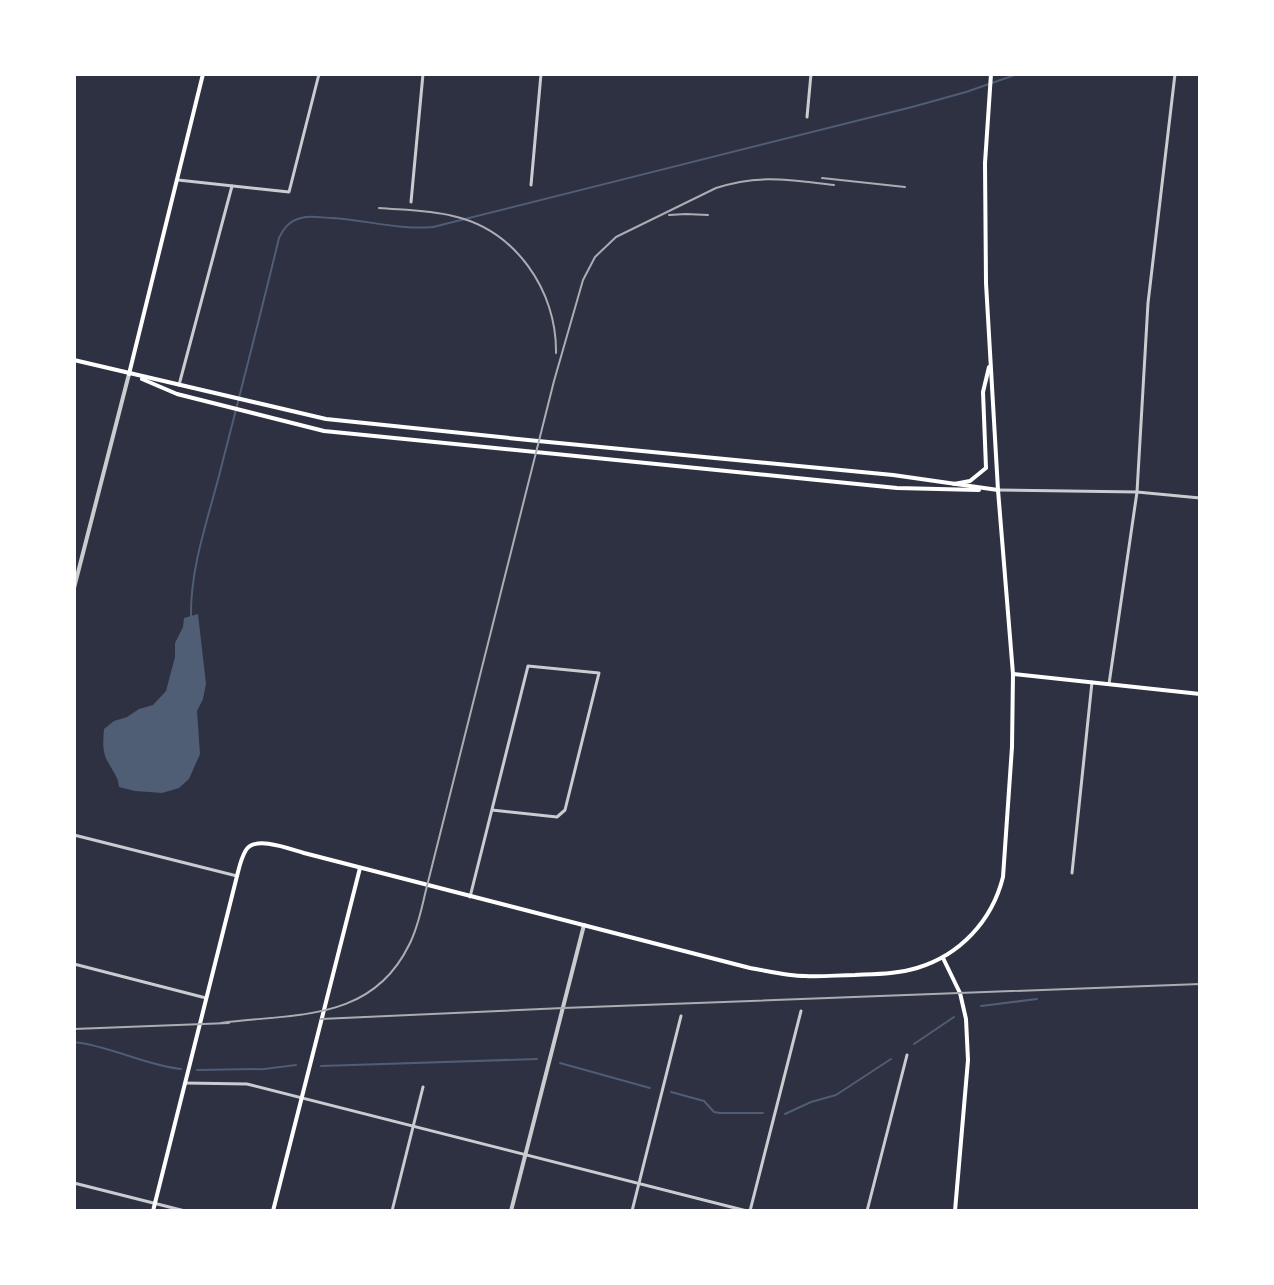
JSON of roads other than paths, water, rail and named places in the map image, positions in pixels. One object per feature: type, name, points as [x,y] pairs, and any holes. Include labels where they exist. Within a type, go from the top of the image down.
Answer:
[{"type":"main road","points":[[129,374],[203,74]]},
{"type":"main road","points":[[153,1211],[237,876],[249,846],[256,843],[750,968],[802,976],[882,974],[916,969],[943,958],[982,924],[1000,890],[1004,864],[1012,747],[1013,674],[986,283],[985,171],[991,74]]},
{"type":"main road","points":[[74,360],[326,419],[893,475],[998,490]]},
{"type":"main road","points":[[954,484],[970,481],[986,468],[983,392],[990,360]]},
{"type":"main road","points":[[129,374],[177,394],[324,431],[897,488],[998,490]]},
{"type":"main road","points":[[1013,674],[1200,694]]},
{"type":"main road","points":[[273,1211],[360,868]]},
{"type":"main road","points":[[943,958],[960,993],[967,1027],[968,1060],[955,1211]]},
{"type":"street","points":[[178,180],[289,192],[319,74]]},
{"type":"street","points":[[411,202],[423,74]]},
{"type":"street","points":[[531,185],[541,74]]},
{"type":"street","points":[[807,117],[811,74]]},
{"type":"street","points":[[1109,684],[1137,492],[1148,303],[1175,74]]},
{"type":"street","points":[[179,385],[232,186]]},
{"type":"street","points":[[74,588],[129,374]]},
{"type":"street","points":[[998,490],[1137,492],[1200,498]]},
{"type":"street","points":[[470,897],[528,666],[599,673],[565,810],[557,817],[492,810]]},
{"type":"street","points":[[1072,873],[1092,682]]},
{"type":"street","points":[[74,835],[237,876]]},
{"type":"street","points":[[511,1211],[584,925]]},
{"type":"street","points":[[74,964],[207,998]]},
{"type":"street","points":[[185,1083],[247,1084],[749,1211],[801,1011]]},
{"type":"street","points":[[632,1211],[681,1016]]},
{"type":"street","points":[[867,1211],[907,1055]]},
{"type":"street","points":[[392,1211],[423,1087]]},
{"type":"street","points":[[74,1183],[185,1211]]},
{"type":"water","points":[[198,614],[206,684],[197,711],[200,754],[189,779],[179,788],[162,793],[119,787],[105,755],[104,729],[114,721],[153,705],[166,691],[175,657],[175,643],[184,618]]},
{"type":"waterway","points":[[191,617],[193,580],[201,544],[279,238],[290,223],[313,217],[433,227],[912,107],[1018,74]]},
{"type":"waterway","points":[[981,1006],[1037,999]]},
{"type":"waterway","points":[[914,1044],[954,1017]]},
{"type":"waterway","points":[[74,1042],[181,1069]]},
{"type":"waterway","points":[[321,1066],[537,1059]]},
{"type":"waterway","points":[[785,1114],[836,1095],[891,1059]]},
{"type":"waterway","points":[[560,1063],[650,1088]]},
{"type":"waterway","points":[[197,1070],[296,1065]]},
{"type":"waterway","points":[[671,1092],[704,1101],[714,1112],[763,1113]]},
{"type":"railway","points":[[822,178],[905,187]]},
{"type":"railway","points":[[221,1023],[328,1010],[352,1001],[374,989],[393,970],[409,945],[420,916],[554,381],[583,280],[595,257],[616,237],[716,188],[761,180],[834,185]]},
{"type":"railway","points":[[379,208],[453,216],[495,234],[528,266],[540,286],[549,307],[556,353]]},
{"type":"railway","points":[[669,215],[708,215]]},
{"type":"railway","points":[[321,1019],[1200,984]]},
{"type":"railway","points":[[74,1029],[229,1023]]}]
